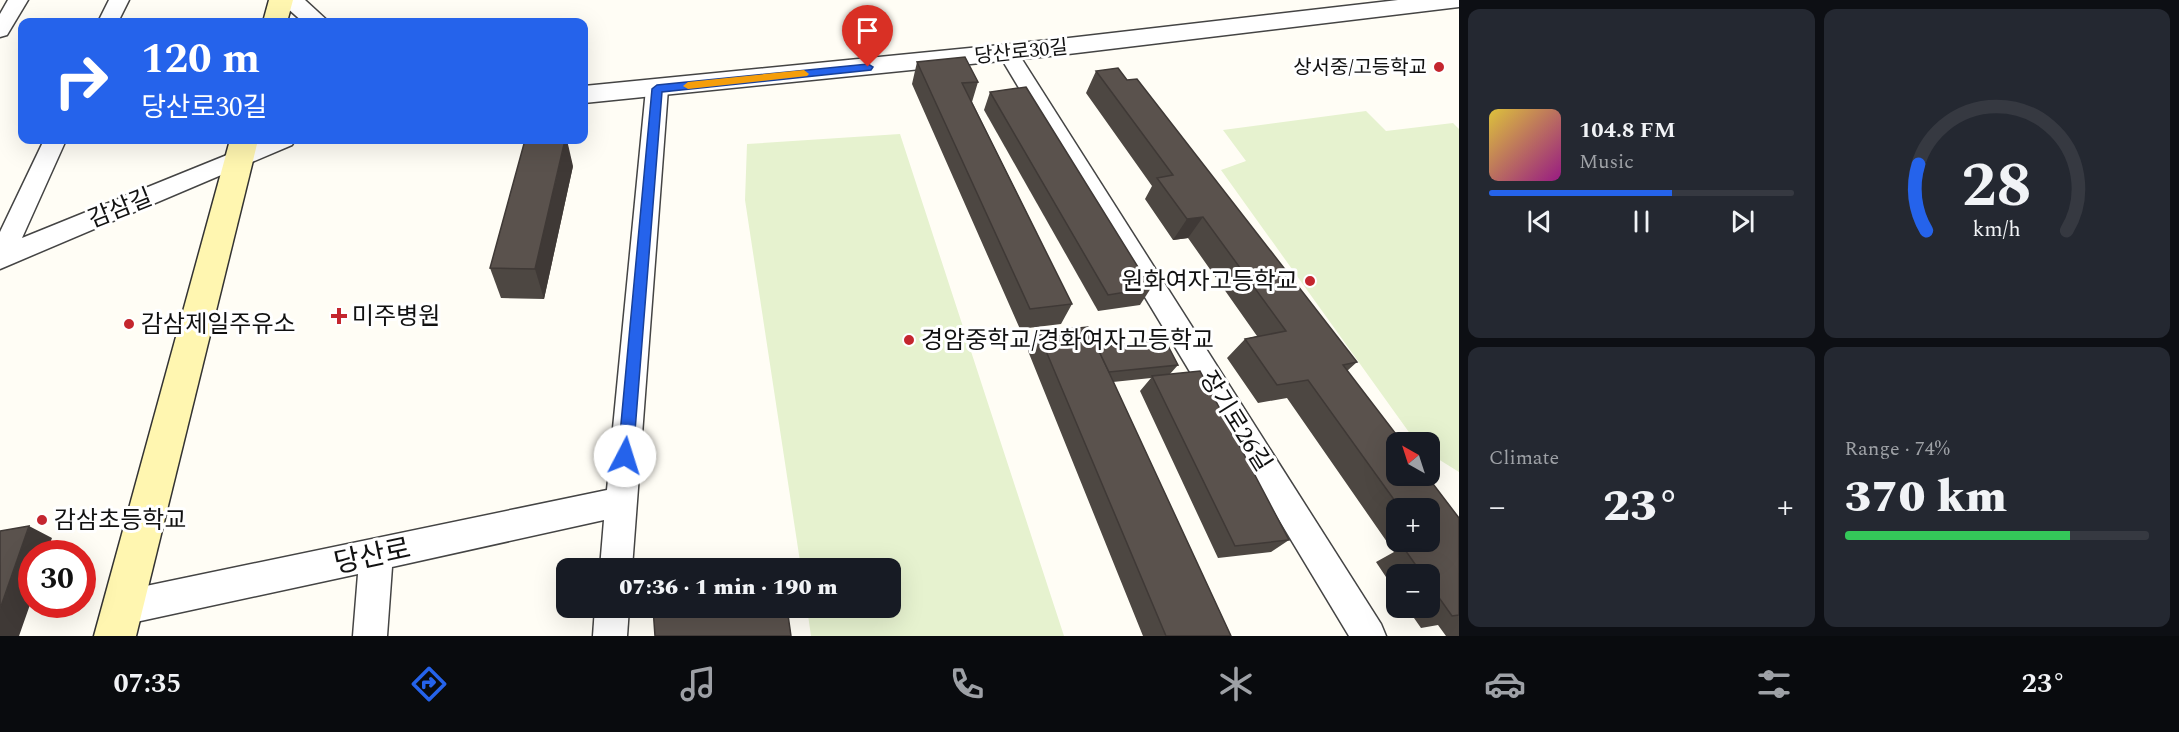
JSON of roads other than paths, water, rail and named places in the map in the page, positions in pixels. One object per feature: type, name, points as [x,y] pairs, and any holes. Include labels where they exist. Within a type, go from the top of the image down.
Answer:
[{"type":"main road","points":[[276,18],[281,0]]},
{"type":"main road","name":"당산로","points":[[118,622],[242,149]]},
{"type":"street","points":[[0,31],[18,0]]},
{"type":"street","points":[[110,18],[118,0]]},
{"type":"street","points":[[290,0],[312,18]]},
{"type":"street","name":"당산로30길","points":[[588,95],[1008,53],[1459,0]]},
{"type":"street","name":"장기로26길","points":[[1008,53],[1369,636]]},
{"type":"street","points":[[617,558],[657,89]]},
{"type":"street","points":[[0,258],[53,144]]},
{"type":"street","points":[[242,149],[265,144]]},
{"type":"street","name":"감삼길","points":[[0,258],[242,149]]},
{"type":"street","name":"당산로","points":[[118,622],[376,554],[621,502]]},
{"type":"street","points":[[370,636],[376,554]]},
{"type":"street","points":[[610,636],[611,618]]},
{"type":"place","name":"상서중/고등학교","points":[[1439,67]]},
{"type":"place","name":"원화여자고등학교","points":[[1310,281]]},
{"type":"place","name":"미주병원","points":[[339,316]]},
{"type":"place","name":"감삼제일주유소","points":[[129,324]]},
{"type":"place","name":"경암중학교/경화여자고등학교","points":[[909,340]]},
{"type":"place","name":"감삼초등학교","points":[[42,520]]}]
